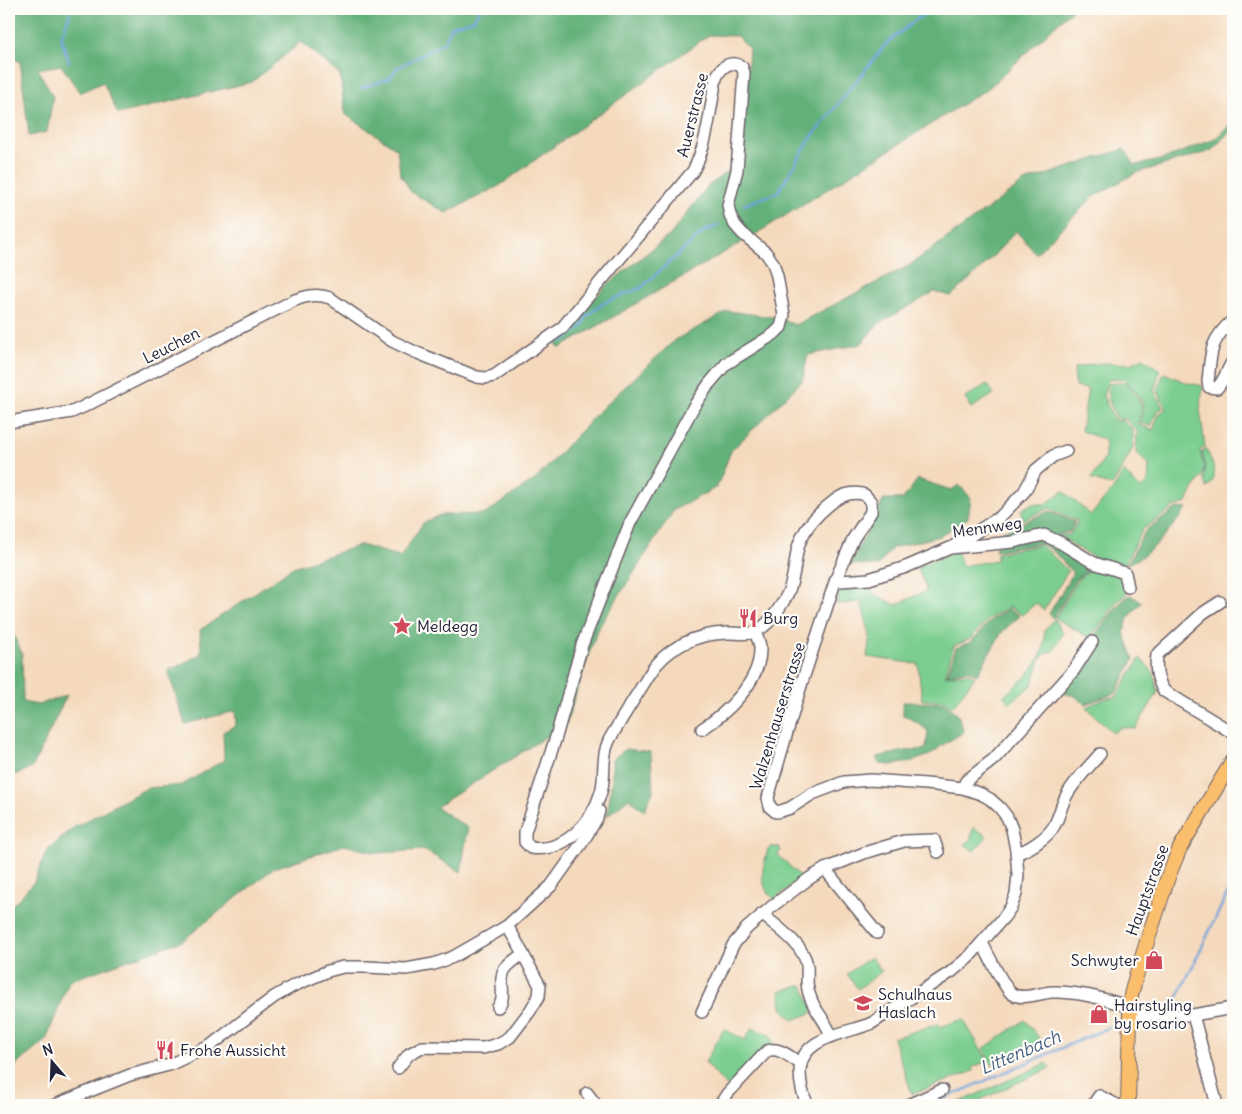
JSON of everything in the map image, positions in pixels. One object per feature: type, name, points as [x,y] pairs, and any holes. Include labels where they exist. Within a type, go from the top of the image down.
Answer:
[{"type":"main road","name":"Hauptstrasse","points":[[1128,1105],[1130,1011],[1131,995],[1136,976],[1168,877],[1180,848],[1232,764]]},
{"type":"street","name":"Auerstrasse","points":[[342,307],[392,341],[415,352],[477,376],[485,378],[494,376],[561,329],[693,172],[704,145],[716,78],[720,69],[728,64],[738,64],[742,67],[744,73],[737,170],[728,205],[730,216],[735,225],[766,253],[773,263],[784,315],[781,327],[774,334],[726,364],[709,384],[694,406],[630,523],[582,646],[556,737],[525,832],[525,842],[531,848],[541,850],[563,842],[575,834],[589,817],[597,802]]},
{"type":"street","name":"Leuchen","points":[[9,422],[72,412],[303,297],[313,294],[323,295],[342,307]]},
{"type":"street","points":[[1233,320],[1218,335],[1214,344],[1208,382],[1210,387],[1218,388],[1222,384],[1233,361]]},
{"type":"street","points":[[950,548],[1000,517],[1024,492],[1036,470],[1053,456],[1066,451]]},
{"type":"street","name":"Walzenhauserstrasse","points":[[755,632],[762,628],[784,602],[791,586],[802,534],[812,520],[837,498],[852,493],[862,493],[869,498],[871,512],[853,539],[836,579],[785,737],[768,798],[770,807],[776,812],[781,811],[829,786],[854,780],[964,788],[985,797],[1000,808],[1007,817],[1012,829],[1017,853],[1018,875],[1014,900],[1004,918],[969,957],[951,972],[872,1023],[858,1029],[830,1036],[815,1044],[806,1052],[801,1064]]},
{"type":"street","name":"Mennweg","points":[[836,579],[841,581],[869,579],[906,567],[950,548],[1013,542],[1044,535],[1062,543],[1094,563],[1125,573],[1128,588]]},
{"type":"street","points":[[1220,602],[1197,618],[1157,655],[1156,665],[1160,684],[1164,691],[1233,733]]},
{"type":"street","points":[[55,1105],[130,1075],[164,1067],[210,1046],[274,996],[328,971],[343,967],[367,966],[406,969],[434,964],[453,956],[507,926],[551,886],[597,818],[599,808],[597,802],[602,790],[608,744],[651,670],[669,652],[689,640],[706,635],[755,632],[759,641],[760,651],[752,680],[729,709],[702,730]]},
{"type":"street","points":[[964,788],[966,781],[994,760],[1074,670],[1092,642]]},
{"type":"street","points":[[1017,853],[1024,851],[1054,827],[1069,790],[1100,754]]},
{"type":"street","points":[[702,1012],[733,945],[746,928],[810,878],[825,869],[864,853],[904,841],[934,840],[938,852]]},
{"type":"street","points":[[825,869],[877,933]]},
{"type":"street","points":[[762,914],[799,947],[807,967],[806,986],[811,1002],[826,1023],[830,1036]]},
{"type":"street","points":[[398,1068],[409,1054],[422,1047],[483,1048],[498,1044],[510,1037],[533,1007],[539,996],[540,986],[507,926]]},
{"type":"street","points":[[982,943],[1011,993],[1021,997],[1044,992],[1074,992],[1130,1011],[1193,1015],[1233,1008]]},
{"type":"street","points":[[498,1007],[503,998],[501,981],[505,970],[523,954]]},
{"type":"street","points":[[1193,1015],[1217,1105]]},
{"type":"street","points":[[720,1105],[771,1049],[777,1050],[801,1064],[802,1090],[808,1105]]},
{"type":"street","points":[[908,1105],[942,1090]]},
{"type":"street","points":[[587,1093],[596,1105]]},
{"type":"street","points":[[1093,1105],[1099,1096],[1117,1105]]},
{"type":"green space","points":[[9,9],[1073,9],[990,87],[756,234],[560,348],[554,341],[608,284],[671,234],[708,186],[741,161],[749,49],[737,36],[709,35],[499,186],[446,213],[411,192],[400,173],[397,149],[345,114],[340,75],[301,42],[252,82],[118,114],[103,82],[80,93],[61,65],[38,69],[53,97],[47,132],[29,136],[20,61],[9,58]]},
{"type":"green space","points":[[1233,121],[1233,128],[1211,151],[1136,173],[1093,197],[1036,254],[1016,231],[986,264],[951,296],[934,292],[878,324],[861,344],[808,355],[802,381],[731,451],[717,487],[674,510],[597,630],[566,724],[436,807],[468,828],[461,872],[424,850],[378,853],[344,845],[274,868],[182,941],[69,981],[46,1040],[9,1071],[9,909],[34,882],[46,852],[73,828],[147,788],[182,785],[224,760],[223,732],[236,725],[235,711],[185,724],[168,671],[201,654],[200,630],[293,567],[361,545],[400,557],[423,523],[440,515],[485,514],[536,479],[600,410],[675,340],[728,311],[780,318],[795,325],[910,265],[1024,182],[1124,149],[1135,165],[1161,160],[1215,139]]},
{"type":"green space","points":[[1143,358],[1160,370],[1154,390],[1163,408],[1157,411],[1151,426],[1140,423],[1143,404],[1138,395],[1125,379],[1108,380],[1103,396],[1115,421],[1123,421],[1133,430],[1133,448],[1112,486],[1091,479],[1105,458],[1105,440],[1081,431],[1088,389],[1075,387],[1074,368],[1101,363],[1130,364]]},
{"type":"green space","points":[[1164,373],[1187,383],[1203,386],[1200,409],[1205,447],[1200,450],[1204,467],[1203,475],[1193,489],[1187,503],[1176,506],[1143,529],[1124,565],[1098,559],[1059,535],[1070,535],[1078,521],[1049,508],[1023,520],[1021,510],[1031,504],[1046,504],[1063,491],[1091,515],[1115,487],[1123,471],[1141,489],[1148,482],[1149,465],[1136,453],[1137,431],[1125,419],[1117,419],[1110,402],[1108,388],[1109,384],[1126,382],[1140,401],[1141,416],[1139,425],[1153,430],[1159,414],[1166,409],[1157,389]]},
{"type":"green space","points":[[987,384],[994,394],[971,408],[965,398]]},
{"type":"green space","points":[[1206,449],[1214,469],[1214,479],[1207,488],[1204,480],[1205,467],[1202,452]]},
{"type":"green space","points":[[918,479],[951,490],[959,485],[971,498],[968,518],[940,536],[892,548],[878,566],[850,564],[884,499],[903,499]]},
{"type":"green space","points":[[1177,508],[1187,509],[1145,555],[1127,564],[1146,530]]},
{"type":"green space","points":[[1049,511],[1075,522],[1070,532],[1056,534],[1095,566],[1078,577],[1053,618],[1049,614],[1073,573],[1054,552],[1041,543],[995,551],[999,533]]},
{"type":"green space","points":[[1040,545],[1068,571],[1044,610],[1036,603],[1022,615],[1009,607],[990,618],[970,639],[954,646],[945,676],[968,673],[975,677],[952,707],[944,701],[922,700],[918,664],[867,657],[870,635],[861,602],[836,604],[842,585],[873,581],[872,593],[896,605],[927,590],[917,567],[957,551],[962,566],[997,560],[997,553]]},
{"type":"green space","points":[[1096,567],[1117,575],[1126,586],[1127,593],[1116,603],[1090,638],[1055,618],[1080,577]]},
{"type":"green space","points":[[1130,595],[1142,602],[1128,618],[1124,632],[1134,659],[1116,693],[1085,704],[1075,696],[1060,692],[1102,625],[1121,602]]},
{"type":"green space","points":[[1008,609],[1020,616],[1002,632],[977,675],[968,670],[947,675],[956,648],[971,642],[991,620]]},
{"type":"green space","points":[[1054,619],[1063,633],[1054,650],[1046,653],[1040,660],[1032,685],[1010,703],[1003,696],[1019,684],[1033,668],[1043,650],[1044,631]]},
{"type":"green space","points":[[9,630],[12,631],[22,654],[23,702],[38,705],[67,695],[32,768],[9,777]]},
{"type":"green space","points":[[1140,658],[1153,672],[1158,692],[1135,729],[1121,727],[1113,733],[1086,707],[1107,698],[1116,697]]},
{"type":"green space","points":[[903,702],[944,703],[958,715],[964,732],[932,754],[911,762],[890,765],[879,764],[877,757],[926,749],[928,731],[903,715]]},
{"type":"green space","points":[[625,749],[651,752],[653,792],[644,811],[629,798],[607,816],[612,780],[612,760]]},
{"type":"green space","points":[[973,828],[986,835],[986,838],[974,851],[965,845],[971,838]]},
{"type":"green space","points":[[770,847],[779,847],[781,851],[778,854],[779,856],[802,878],[774,899],[763,881],[763,869]]},
{"type":"green space","points":[[871,957],[882,971],[858,989],[847,974]]},
{"type":"green space","points":[[803,985],[814,1012],[793,1020],[782,1008],[780,991]]},
{"type":"green space","points":[[963,1019],[988,1061],[973,1067],[974,1071],[912,1094],[893,1038],[938,1024],[940,1027]]},
{"type":"green space","points":[[1025,1020],[1043,1043],[993,1066],[983,1049]]},
{"type":"green space","points":[[752,1028],[769,1034],[774,1045],[728,1086],[725,1085],[705,1062],[724,1029],[745,1040]]},
{"type":"green space","points":[[1047,1063],[1050,1068],[969,1105],[953,1105]]},
{"type":"waterway","points":[[361,88],[390,78],[397,68],[445,42],[451,26],[473,20],[480,9]]},
{"type":"waterway","points":[[744,205],[778,192],[811,138],[886,44],[918,18],[934,9]]},
{"type":"waterway","points":[[69,62],[61,38],[70,13]]},
{"type":"waterway","points":[[562,341],[582,327],[586,317],[605,302],[641,288],[703,232],[718,225]]},
{"type":"waterway","name":"Littenbach","points":[[1170,1008],[1174,1005],[1233,882]]},
{"type":"waterway","name":"Littenbach","points":[[929,1105],[1122,1022]]},
{"type":"place","name":"Burg","points":[[748,618]]},
{"type":"place","name":"Meldegg","points":[[402,626]]},
{"type":"place","name":"Schwyter","points":[[1154,960]]},
{"type":"place","name":"Schulhaus Haslach","points":[[863,1003]]},
{"type":"place","name":"Hairstyling by rosario","points":[[1099,1014]]},
{"type":"place","name":"Frohe Aussicht","points":[[165,1050]]}]
